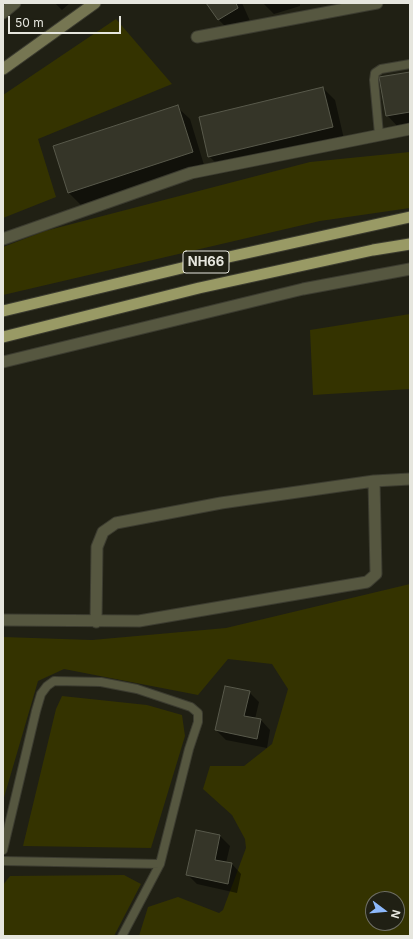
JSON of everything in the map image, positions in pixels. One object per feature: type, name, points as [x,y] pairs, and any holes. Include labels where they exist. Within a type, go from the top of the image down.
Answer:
[{"type":"highway","name":"NH66","points":[[3,311],[223,258],[410,217]]},
{"type":"highway","name":"NH66","points":[[3,337],[206,286],[373,250],[410,244]]},
{"type":"main road","points":[[3,69],[94,3]]},
{"type":"street","points":[[3,13],[15,3]]},
{"type":"street","points":[[197,37],[377,3]]},
{"type":"street","points":[[3,239],[191,173],[379,134],[410,129]]},
{"type":"street","points":[[3,362],[303,289],[410,269]]},
{"type":"street","points":[[96,622],[97,547],[103,532],[116,523],[221,503],[374,481],[410,479]]},
{"type":"street","points":[[3,620],[96,622],[139,621],[367,582],[376,574],[374,481]]},
{"type":"lane","points":[[379,134],[374,80],[375,73],[381,69],[410,64]]},
{"type":"lane","points":[[3,850],[41,694],[47,686],[54,681],[101,682],[137,689],[192,708],[198,713],[198,722],[189,749],[160,864],[122,936]]},
{"type":"lane","points":[[3,861],[160,864]]},
{"type":"shaded area","points":[[116,19],[172,84],[38,139],[56,197],[3,218],[3,95]]},
{"type":"shaded area","points":[[410,152],[410,208],[320,221],[3,295],[3,247],[45,231],[310,162]]},
{"type":"shaded area","points":[[410,314],[410,389],[313,395],[310,330]]},
{"type":"shaded area","points":[[410,584],[410,936],[139,936],[148,907],[178,897],[219,913],[223,910],[246,848],[245,839],[232,815],[203,789],[210,766],[244,766],[272,744],[288,689],[272,664],[228,659],[198,695],[64,669],[38,681],[3,801],[3,637],[92,640],[226,628]]},
{"type":"shaded area","points":[[62,696],[147,705],[182,715],[185,736],[151,848],[23,846],[56,709]]},
{"type":"shaded area","points":[[124,875],[141,884],[114,936],[3,936],[3,885],[10,876]]},
{"type":"building","points":[[206,3],[236,3],[238,8],[218,20]]},
{"type":"building","points":[[410,72],[410,112],[386,116],[379,77]]},
{"type":"building","points":[[323,87],[333,127],[208,157],[199,117]]},
{"type":"building","points":[[178,105],[193,152],[68,193],[53,146]]},
{"type":"building","points":[[225,686],[250,691],[244,716],[261,719],[257,739],[215,730]]},
{"type":"building","points":[[196,830],[220,835],[215,860],[232,863],[228,884],[186,875]]}]
